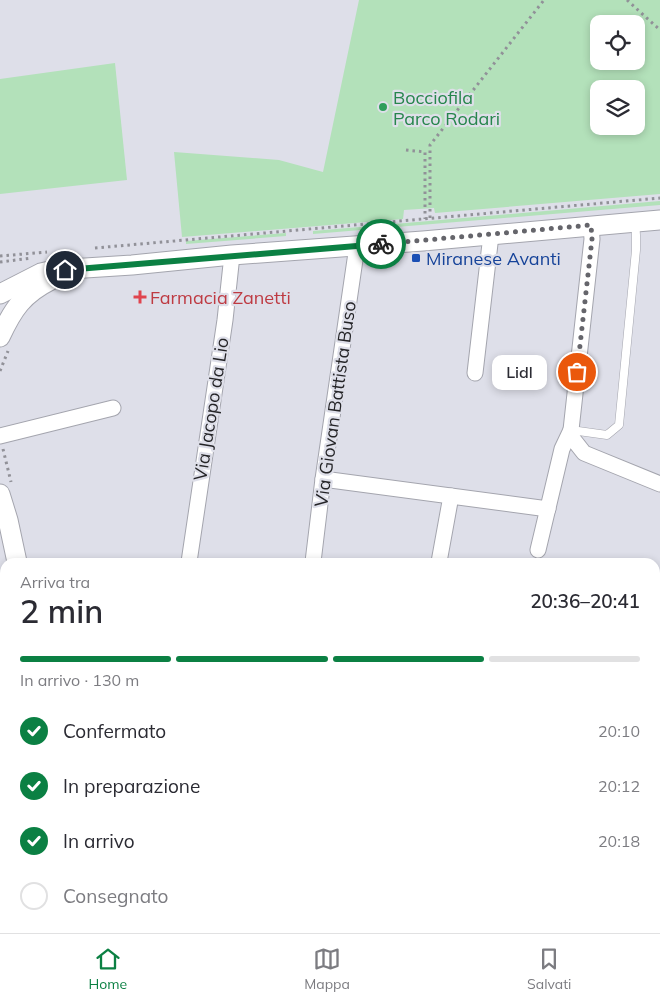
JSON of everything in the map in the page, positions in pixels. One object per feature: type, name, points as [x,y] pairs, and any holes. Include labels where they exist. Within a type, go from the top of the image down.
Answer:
[{"type":"street","points":[[0,294],[41,272],[660,220]]},
{"type":"street","points":[[591,225],[592,239],[571,430],[573,439],[584,453],[660,484]]},
{"type":"street","points":[[475,373],[491,235]]},
{"type":"street","name":"Via Giovan Battista Buso","points":[[314,558],[357,246]]},
{"type":"street","name":"Via Jacopo da Lio","points":[[190,558],[225,320],[232,255]]},
{"type":"street","points":[[0,337],[10,314],[22,300],[43,284],[75,270]]},
{"type":"street","points":[[0,436],[113,408]]},
{"type":"street","points":[[538,550],[562,449],[571,430]]},
{"type":"street","points":[[324,479],[548,509]]},
{"type":"street","points":[[0,494],[17,558]]},
{"type":"street","points":[[440,558],[451,496]]},
{"type":"lane","points":[[571,430],[607,435],[619,425],[636,250],[635,222]]},
{"type":"path","points":[[430,218],[430,145],[544,0]]},
{"type":"path","points":[[627,0],[660,30]]},
{"type":"path","points":[[406,150],[425,152],[426,219]]},
{"type":"path","points":[[174,241],[660,198]]},
{"type":"path","points":[[0,262],[25,259]]},
{"type":"green space","points":[[359,0],[660,0],[660,194],[435,213],[434,208],[404,210],[403,219],[182,237],[174,152],[279,160],[323,172]]},
{"type":"green space","points":[[115,63],[127,180],[0,194],[0,79]]},
{"type":"green space","points":[[660,201],[660,205],[313,234],[313,231]]},
{"type":"green space","points":[[286,233],[286,236],[186,244],[186,241]]},
{"type":"way so far","points":[[381,244],[591,225],[592,239],[577,372]]},
{"type":"place","name":"Bocciofila Parco Rodari","points":[[383,107]]},
{"type":"place","name":"Miranese Avanti","points":[[416,258]]},
{"type":"place","name":"Farmacia Zanetti","points":[[140,297]]},
{"type":"place","name":"Lidl","points":[[577,372]]},
{"type":"route","points":[[65,270],[381,244]]}]
